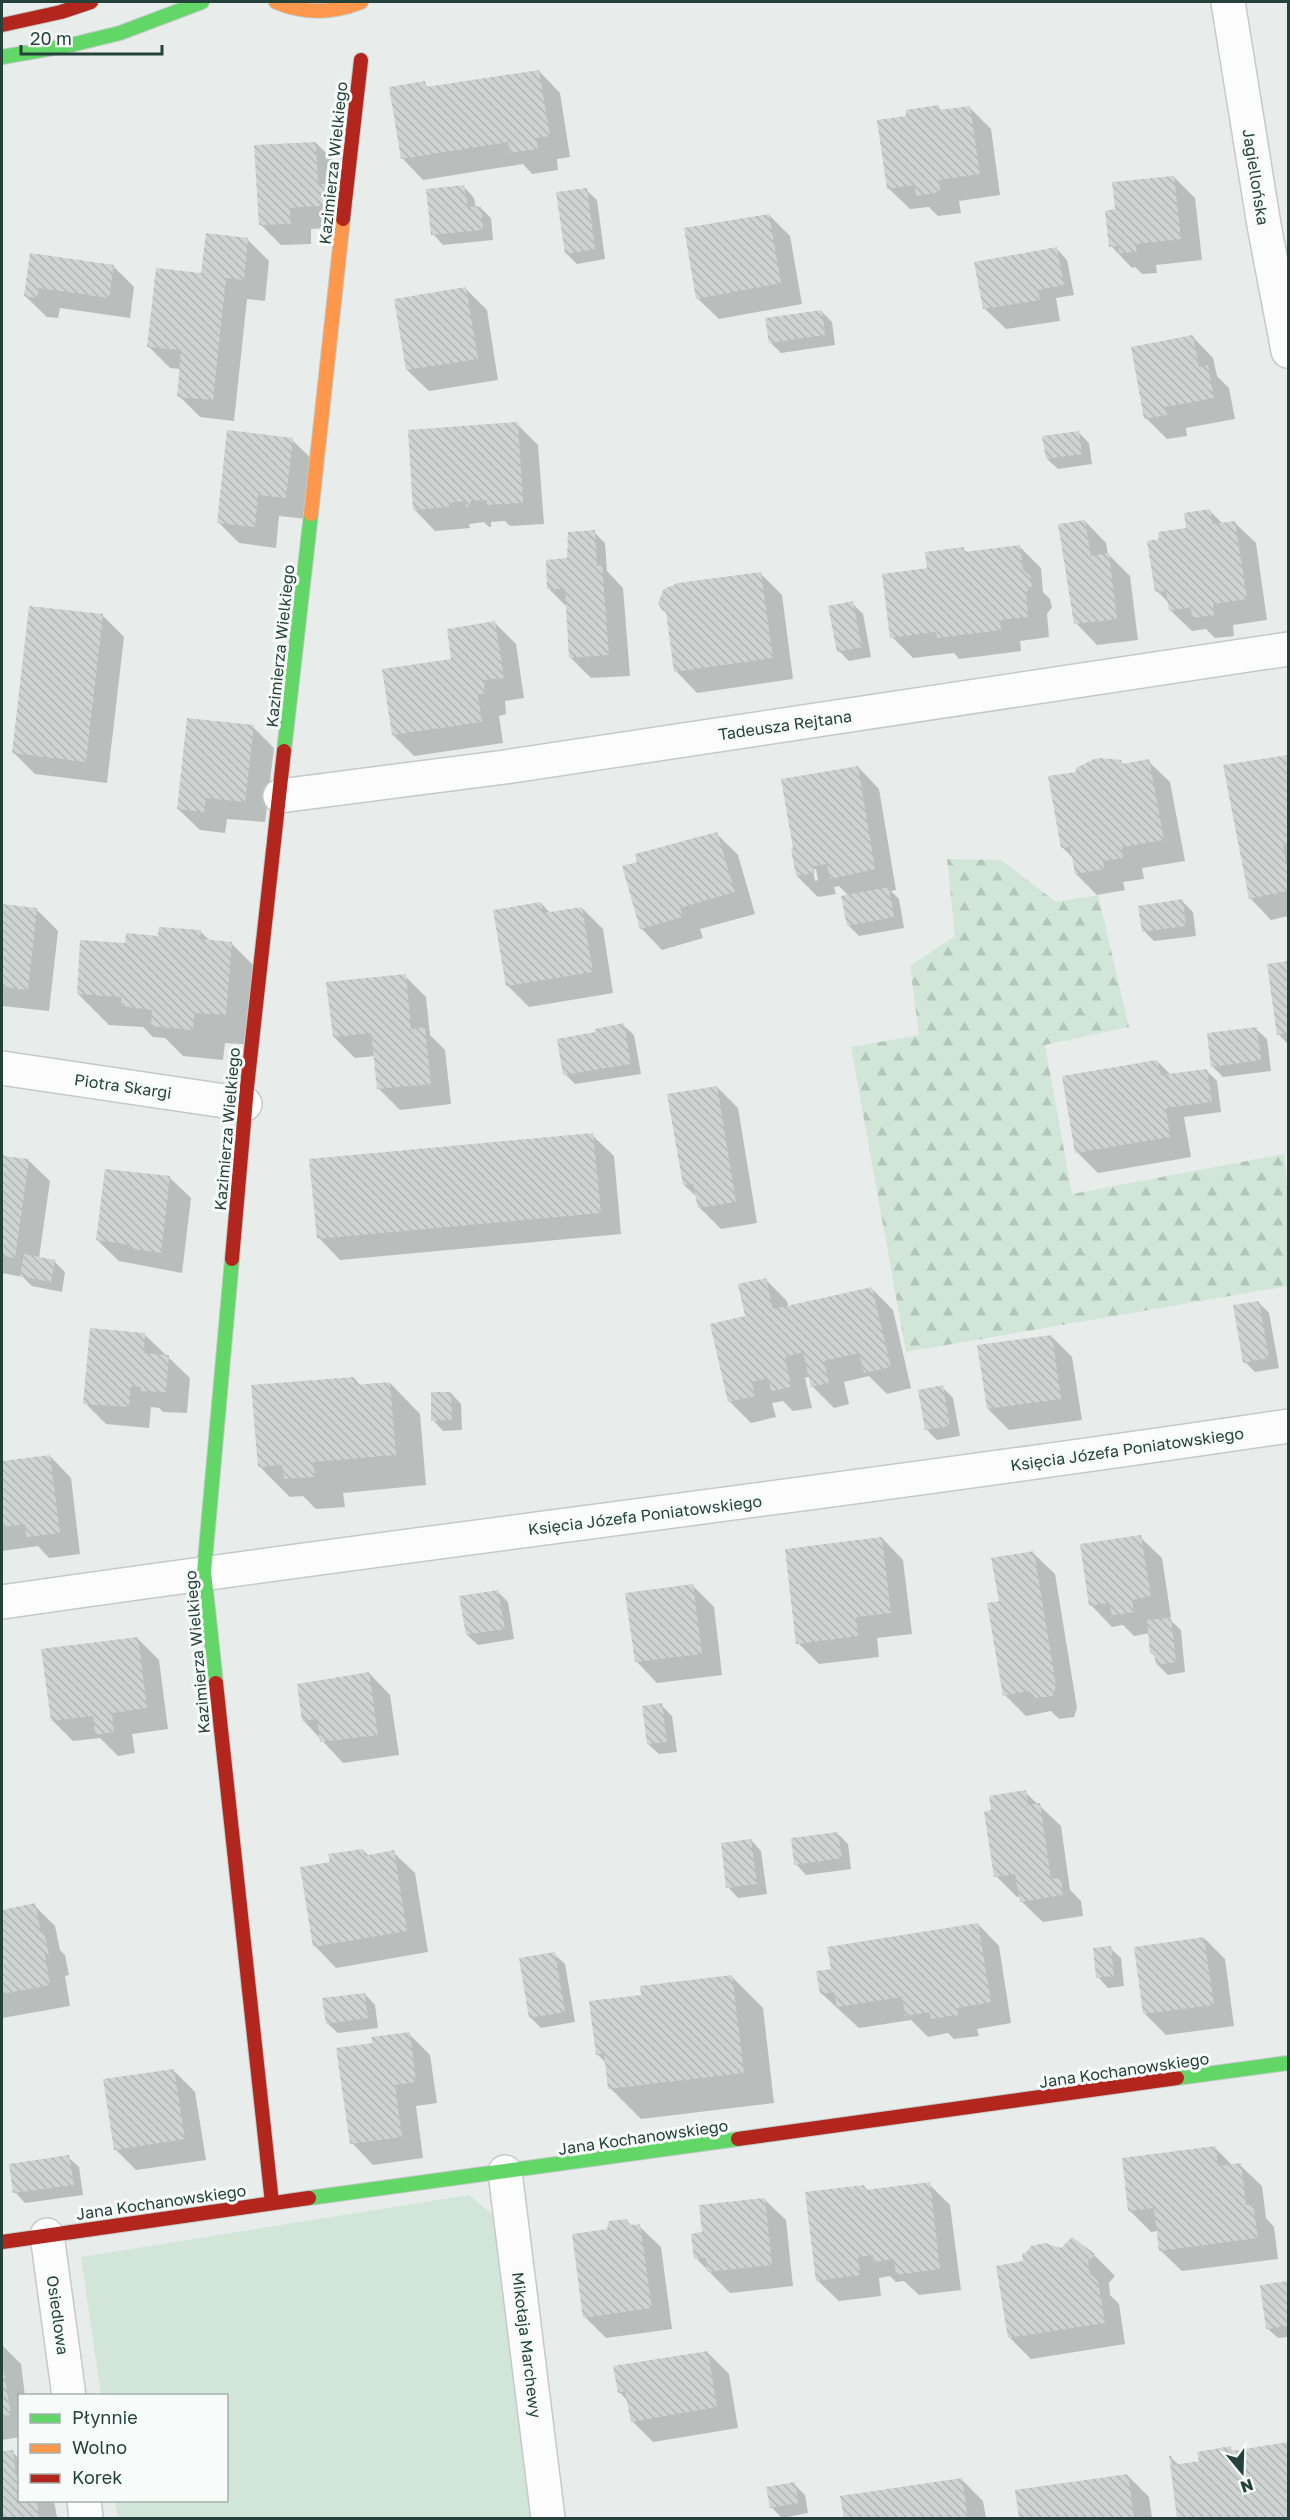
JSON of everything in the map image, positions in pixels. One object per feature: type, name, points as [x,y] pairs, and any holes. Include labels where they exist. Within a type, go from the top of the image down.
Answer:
[{"type":"street","points":[[2,25],[61,12],[90,2]]},
{"type":"street","points":[[2,57],[71,45],[120,33],[202,2]]},
{"type":"street","points":[[276,2],[314,11],[348,8],[361,2]]},
{"type":"street","name":"Jagiellońska","points":[[1228,2],[1267,244],[1288,351]]},
{"type":"street","name":"Kazimierza Wielkiego","points":[[272,2203],[204,1572],[245,1104],[361,60]]},
{"type":"street","name":"Tadeusza Rejtana","points":[[280,796],[505,767],[1288,649]]},
{"type":"street","name":"Piotra Skargi","points":[[2,1068],[245,1104]]},
{"type":"street","name":"Księcia Józefa Poniatowskiego","points":[[2,1602],[204,1572],[1072,1458],[1288,1426]]},
{"type":"street","name":"Jana Kochanowskiego","points":[[2,2242],[1288,2063]]},
{"type":"street","name":"Mikołaja Marchewy","points":[[505,2172],[548,2518]]},
{"type":"street","name":"Osiedlowa","points":[[47,2235],[69,2394]]},
{"type":"street","points":[[84,2502],[86,2518]]},
{"type":"green space","points":[[947,859],[1001,860],[1056,902],[1098,895],[1129,1027],[1045,1045],[1072,1194],[1284,1154],[1288,1190],[1288,1286],[906,1352],[851,1047],[919,1035],[910,966],[955,936]]},
{"type":"green space","points":[[469,2195],[493,2215],[531,2518],[118,2518],[115,2502],[228,2502],[228,2394],[101,2394],[81,2257]]},
{"type":"building","points":[[539,70],[550,136],[536,138],[538,149],[510,153],[508,142],[401,159],[389,87],[425,81],[426,87]]},
{"type":"building","points":[[939,105],[939,110],[970,106],[980,174],[939,180],[940,192],[916,196],[915,185],[887,189],[877,120],[906,116],[906,110]]},
{"type":"building","points":[[316,142],[318,184],[329,184],[330,205],[290,208],[291,224],[259,225],[254,145]]},
{"type":"building","points":[[1174,176],[1181,239],[1135,244],[1137,252],[1119,253],[1119,246],[1109,247],[1105,211],[1115,209],[1112,182]]},
{"type":"building","points":[[464,185],[468,207],[481,206],[483,230],[431,235],[426,189]]},
{"type":"building","points":[[587,188],[595,249],[565,254],[556,192]]},
{"type":"building","points":[[769,214],[781,283],[696,299],[684,228]]},
{"type":"building","points":[[206,233],[248,238],[244,280],[226,278],[213,400],[177,397],[181,350],[147,347],[156,268],[201,273]]},
{"type":"building","points":[[1057,247],[1064,285],[1038,290],[1040,300],[983,309],[974,262]]},
{"type":"building","points":[[30,253],[114,265],[109,298],[39,288],[37,298],[24,296]]},
{"type":"building","points":[[466,287],[478,359],[406,370],[394,299]]},
{"type":"building","points":[[822,310],[825,335],[769,343],[765,318]]},
{"type":"building","points":[[1193,335],[1199,367],[1208,365],[1214,398],[1165,407],[1167,415],[1144,419],[1131,347]]},
{"type":"building","points":[[518,422],[523,503],[487,505],[487,500],[470,501],[471,506],[466,507],[465,501],[449,503],[449,507],[413,510],[408,430]]},
{"type":"building","points":[[227,430],[293,438],[286,498],[258,495],[255,527],[217,523]]},
{"type":"building","points":[[1079,431],[1082,454],[1046,459],[1042,436]]},
{"type":"building","points":[[1210,509],[1213,524],[1235,521],[1247,599],[1213,604],[1214,615],[1192,618],[1191,607],[1169,611],[1166,591],[1155,592],[1147,541],[1159,539],[1158,532],[1186,528],[1184,513]]},
{"type":"building","points":[[1085,520],[1091,556],[1109,553],[1117,619],[1074,624],[1058,524]]},
{"type":"building","points":[[595,530],[597,566],[602,565],[609,655],[569,658],[565,589],[547,589],[546,560],[567,558],[568,532]]},
{"type":"building","points":[[1020,545],[1023,570],[1030,576],[1032,586],[1026,592],[1028,617],[1000,620],[1001,630],[937,638],[936,632],[890,638],[882,574],[927,568],[925,552],[964,547],[964,552]]},
{"type":"building","points":[[761,572],[773,658],[674,672],[666,612],[658,603],[664,589],[678,583]]},
{"type":"building","points":[[853,601],[862,647],[837,652],[828,606]]},
{"type":"building","points":[[29,606],[103,614],[86,762],[12,753]]},
{"type":"building","points":[[495,621],[504,678],[484,680],[485,693],[478,695],[482,722],[392,735],[382,669],[451,659],[447,629]]},
{"type":"building","points":[[187,718],[254,725],[245,802],[206,798],[204,812],[177,809]]},
{"type":"building","points":[[1288,755],[1288,844],[1283,846],[1288,872],[1288,891],[1249,899],[1223,765]]},
{"type":"building","points":[[1101,758],[1121,760],[1122,764],[1149,759],[1164,840],[1122,847],[1123,858],[1103,861],[1104,869],[1075,874],[1070,847],[1061,848],[1048,776],[1076,772],[1076,768]]},
{"type":"building","points":[[858,766],[875,869],[830,879],[827,864],[814,866],[815,873],[796,876],[781,779]]},
{"type":"building","points":[[717,832],[735,892],[680,908],[683,917],[640,929],[622,866],[637,862],[635,854]]},
{"type":"building","points":[[889,887],[894,917],[847,926],[841,896]]},
{"type":"building","points":[[1183,899],[1186,926],[1142,932],[1138,906]]},
{"type":"building","points":[[541,902],[543,913],[582,907],[593,972],[506,986],[493,910]]},
{"type":"building","points":[[2,904],[37,908],[28,990],[2,987]]},
{"type":"building","points":[[159,927],[201,930],[200,939],[232,942],[226,1015],[194,1013],[193,1030],[151,1026],[152,1010],[121,1006],[121,997],[77,994],[80,940],[125,943],[126,933],[158,936]]},
{"type":"building","points":[[1288,961],[1288,1033],[1277,1035],[1267,964]]},
{"type":"building","points":[[406,974],[411,1029],[425,1027],[431,1084],[377,1089],[371,1033],[333,1037],[326,982]]},
{"type":"building","points":[[624,1023],[631,1064],[563,1075],[557,1039],[595,1032],[595,1029]]},
{"type":"building","points":[[1257,1027],[1261,1060],[1211,1067],[1207,1033]]},
{"type":"building","points":[[1157,1060],[1161,1075],[1207,1069],[1212,1102],[1166,1108],[1170,1137],[1075,1153],[1062,1076]]},
{"type":"building","points":[[717,1086],[736,1202],[698,1208],[693,1184],[683,1185],[667,1094]]},
{"type":"building","points":[[593,1133],[601,1213],[317,1239],[309,1159]]},
{"type":"building","points":[[2,1156],[29,1159],[15,1258],[2,1256]]},
{"type":"building","points":[[105,1169],[170,1176],[161,1253],[96,1240]]},
{"type":"building","points":[[24,1254],[55,1260],[51,1282],[20,1276]]},
{"type":"building","points":[[766,1278],[773,1309],[872,1287],[891,1367],[864,1373],[859,1353],[824,1361],[829,1383],[811,1387],[803,1352],[785,1357],[791,1387],[771,1391],[768,1378],[752,1382],[755,1396],[728,1402],[710,1324],[745,1316],[738,1284]]},
{"type":"building","points":[[1259,1301],[1269,1358],[1243,1363],[1233,1305]]},
{"type":"building","points":[[90,1328],[145,1333],[144,1353],[169,1355],[166,1392],[140,1391],[141,1387],[131,1386],[129,1407],[83,1404]]},
{"type":"building","points":[[1052,1335],[1061,1399],[987,1409],[977,1345]]},
{"type":"building","points":[[354,1377],[355,1385],[390,1382],[396,1455],[313,1462],[315,1477],[284,1479],[282,1465],[258,1467],[251,1385]]},
{"type":"building","points":[[943,1385],[950,1426],[925,1430],[918,1390]]},
{"type":"building","points":[[431,1392],[451,1392],[452,1420],[431,1421]]},
{"type":"building","points":[[50,1455],[60,1533],[26,1537],[25,1524],[2,1527],[2,1461]]},
{"type":"building","points":[[1141,1535],[1151,1596],[1132,1600],[1134,1612],[1112,1615],[1109,1603],[1089,1606],[1080,1544]]},
{"type":"building","points":[[882,1537],[891,1613],[856,1617],[858,1636],[796,1644],[785,1549]]},
{"type":"building","points":[[1034,1551],[1056,1686],[1053,1696],[1036,1698],[1029,1691],[1003,1696],[987,1603],[999,1601],[991,1558]]},
{"type":"building","points":[[693,1584],[702,1654],[635,1662],[625,1593]]},
{"type":"building","points":[[498,1590],[505,1629],[466,1635],[459,1596]]},
{"type":"building","points":[[1171,1618],[1176,1662],[1156,1665],[1154,1653],[1150,1654],[1147,1620]]},
{"type":"building","points":[[138,1637],[147,1708],[112,1713],[114,1732],[95,1735],[93,1716],[51,1721],[41,1649]]},
{"type":"building","points":[[369,1672],[378,1735],[320,1742],[317,1719],[302,1721],[297,1684]]},
{"type":"building","points":[[662,1703],[667,1742],[647,1744],[642,1706]]},
{"type":"building","points":[[1026,1790],[1028,1805],[1040,1803],[1051,1879],[1061,1878],[1063,1895],[1020,1902],[1015,1874],[994,1877],[984,1812],[991,1810],[989,1796]]},
{"type":"building","points":[[838,1832],[842,1858],[794,1865],[791,1838]]},
{"type":"building","points":[[751,1839],[757,1884],[726,1888],[721,1843]]},
{"type":"building","points":[[363,1849],[365,1856],[394,1850],[407,1931],[313,1947],[300,1867],[330,1862],[328,1854]]},
{"type":"building","points":[[35,1903],[41,1933],[44,1932],[49,1954],[45,1955],[50,1985],[2,1994],[2,1910]]},
{"type":"building","points":[[978,1923],[991,2002],[957,2008],[958,2015],[931,2019],[930,2012],[905,2016],[902,1997],[837,2007],[834,1992],[820,1994],[816,1971],[831,1969],[827,1947]]},
{"type":"building","points":[[1204,1937],[1214,2005],[1143,2014],[1134,1947]]},
{"type":"building","points":[[1111,1946],[1114,1976],[1096,1978],[1093,1948]]},
{"type":"building","points":[[555,1952],[565,2012],[529,2018],[519,1958]]},
{"type":"building","points":[[732,1975],[744,2073],[608,2089],[604,2053],[596,2055],[589,2001],[641,1995],[640,1986]]},
{"type":"building","points":[[365,1993],[368,2018],[326,2024],[322,1998]]},
{"type":"building","points":[[410,2032],[416,2082],[395,2085],[402,2137],[350,2144],[336,2048],[372,2043],[371,2037]]},
{"type":"building","points":[[174,2069],[185,2139],[114,2150],[103,2079]]},
{"type":"building","points":[[1216,2146],[1218,2166],[1241,2163],[1246,2205],[1253,2204],[1258,2238],[1159,2251],[1154,2208],[1128,2211],[1122,2158]]},
{"type":"building","points":[[69,2155],[74,2185],[13,2193],[9,2164]]},
{"type":"building","points":[[930,2182],[940,2269],[896,2275],[894,2259],[873,2262],[873,2255],[858,2257],[860,2275],[816,2281],[805,2192],[864,2185],[865,2190]]},
{"type":"building","points":[[765,2198],[772,2265],[707,2272],[706,2258],[694,2259],[691,2234],[702,2232],[699,2205]]},
{"type":"building","points":[[626,2219],[631,2225],[640,2224],[652,2308],[583,2318],[572,2234],[607,2229],[609,2221]]},
{"type":"building","points":[[1072,2237],[1095,2254],[1088,2262],[1090,2274],[1098,2281],[1105,2323],[1008,2338],[996,2266],[1023,2261],[1022,2253],[1026,2253],[1031,2246],[1045,2243],[1061,2248]]},
{"type":"building","points":[[1288,2281],[1288,2326],[1266,2329],[1260,2285]]},
{"type":"building","points":[[708,2351],[717,2407],[631,2422],[625,2391],[618,2393],[613,2366]]},
{"type":"building","points":[[2,2360],[11,2415],[2,2416]]},
{"type":"building","points":[[1288,2442],[1288,2518],[1177,2518],[1169,2456],[1171,2455],[1173,2465],[1199,2461],[1197,2452],[1231,2446],[1232,2458],[1232,2451]]},
{"type":"building","points":[[13,2450],[16,2476],[18,2476],[18,2502],[37,2502],[39,2518],[2,2518],[2,2451]]},
{"type":"building","points":[[1128,2474],[1134,2518],[1019,2518],[1015,2490]]},
{"type":"building","points":[[962,2478],[968,2518],[844,2518],[840,2496]]},
{"type":"building","points":[[795,2482],[798,2503],[770,2508],[766,2487]]},
{"type":"traffic: fast","points":[[2,57],[71,45],[120,33],[202,2]]},
{"type":"traffic: fast","points":[[284,751],[311,514]]},
{"type":"traffic: fast","points":[[216,1683],[204,1572],[232,1259]]},
{"type":"traffic: fast","points":[[1177,2078],[1288,2063]]},
{"type":"traffic: fast","points":[[309,2198],[738,2139]]},
{"type":"traffic: slow","points":[[276,2],[297,9],[318,11],[361,2]]},
{"type":"traffic: slow","points":[[311,514],[343,219]]},
{"type":"traffic: jam","points":[[2,25],[61,12],[91,2]]},
{"type":"traffic: jam","points":[[343,219],[361,60]]},
{"type":"traffic: jam","points":[[232,1259],[247,1087],[284,751]]},
{"type":"traffic: jam","points":[[216,1683],[272,2203]]},
{"type":"traffic: jam","points":[[738,2139],[1177,2078]]},
{"type":"traffic: jam","points":[[2,2242],[309,2198]]}]
